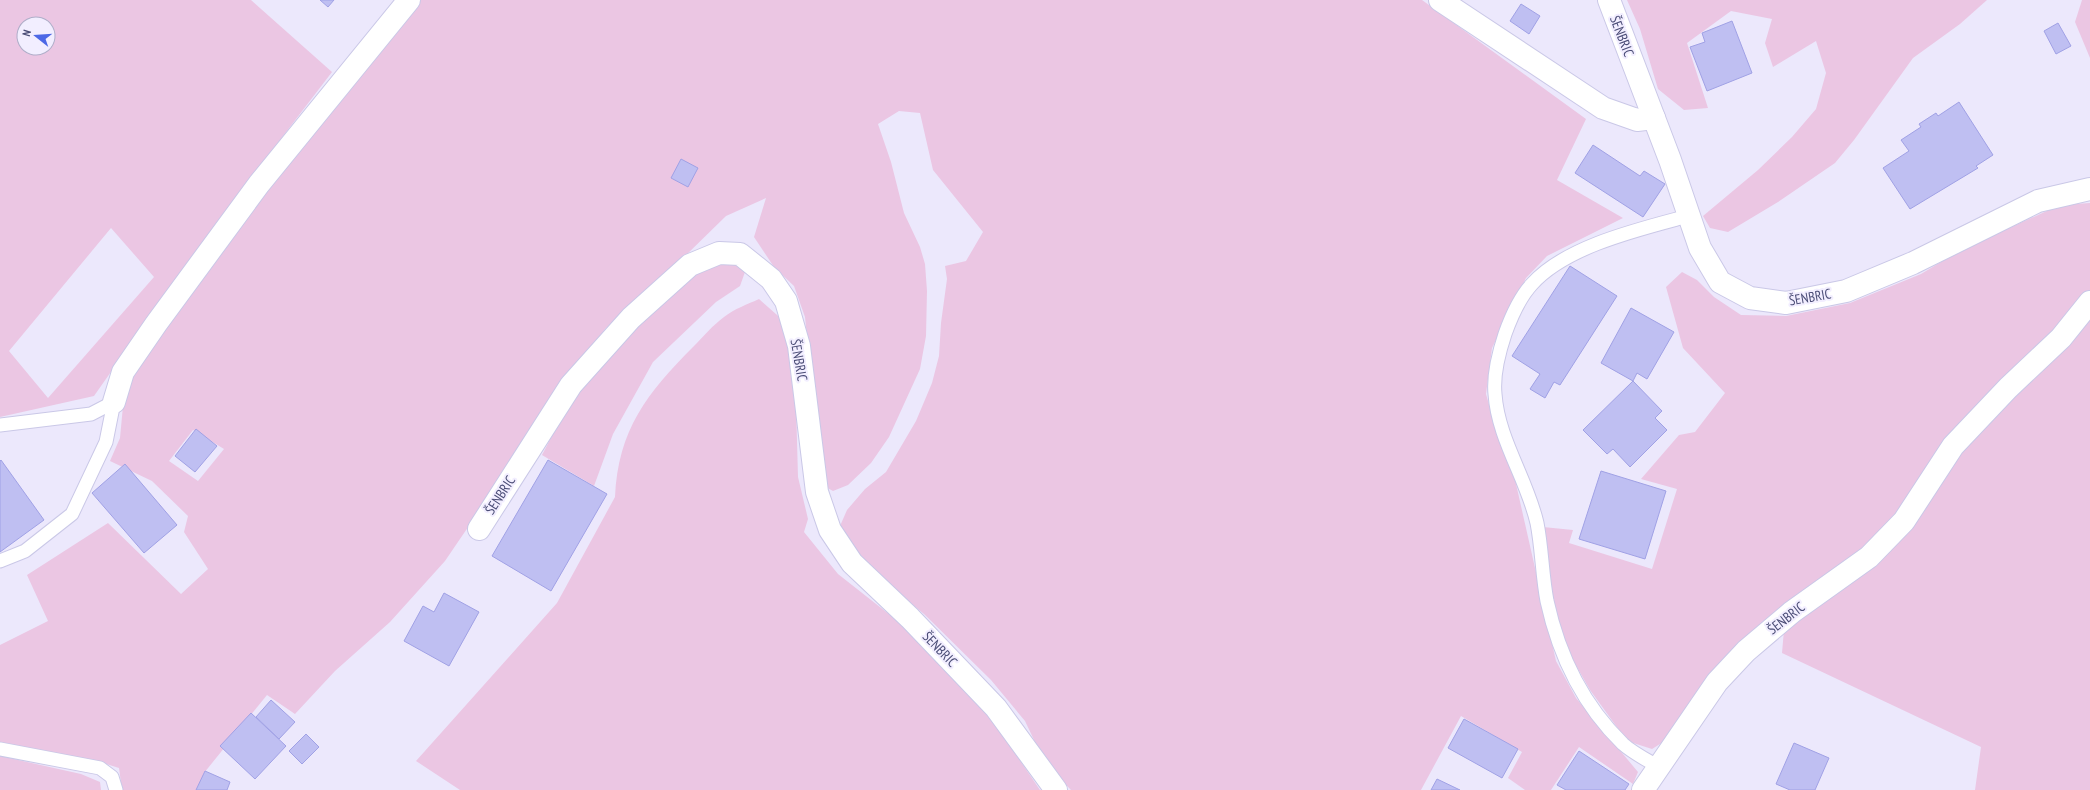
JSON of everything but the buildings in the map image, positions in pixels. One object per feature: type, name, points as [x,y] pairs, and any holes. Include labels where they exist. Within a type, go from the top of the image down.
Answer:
[{"type":"street","points":[[114,402],[123,372],[165,312],[260,184],[409,0]]},
{"type":"street","points":[[1440,0],[1603,108],[1637,120],[1654,118]]},
{"type":"street","name":"ŠENBRIC","points":[[1609,0],[1670,160],[1700,248],[1720,282],[1750,298],[1786,302],[1846,291],[1913,263],[2038,201],[2090,189]]},
{"type":"street","name":"ŠENBRIC","points":[[478,529],[571,385],[631,318],[690,264],[719,253],[740,254],[771,279],[786,301],[799,346],[817,492],[830,530],[852,563],[910,618],[996,708],[1056,790]]},
{"type":"street","name":"ŠENBRIC","points":[[1643,790],[1717,682],[1746,650],[1792,612],[1869,558],[1904,521],[1953,446],[2008,388],[2061,338],[2090,302]]},
{"type":"lane","points":[[1658,768],[1624,745],[1583,696],[1564,659],[1548,601],[1536,522],[1502,426],[1495,393],[1498,353],[1511,318],[1531,285],[1548,270],[1575,254],[1626,233],[1688,216]]},
{"type":"lane","points":[[0,425],[90,414],[114,402]]},
{"type":"lane","points":[[0,561],[25,551],[72,514],[106,442],[114,402]]},
{"type":"lane","points":[[0,749],[100,768],[112,778],[116,790]]},
{"type":"shaded area","points":[[0,0],[251,0],[332,72],[211,232],[94,396],[0,417]],"holes":[[[111,228],[154,277],[48,398],[9,351]]]},
{"type":"shaded area","points":[[421,0],[1422,0],[1586,119],[1557,180],[1623,218],[1547,256],[1526,278],[1492,348],[1486,394],[1495,426],[1514,475],[1556,661],[1576,698],[1638,772],[1633,784],[1579,747],[1551,790],[1525,790],[1508,778],[1522,752],[1461,716],[1421,790],[1071,790],[1045,763],[1025,721],[991,680],[924,614],[877,576],[849,547],[840,526],[847,510],[865,489],[886,472],[916,421],[932,383],[939,356],[941,323],[947,279],[945,266],[966,261],[983,232],[933,170],[920,113],[899,111],[878,124],[891,162],[904,213],[920,247],[925,264],[927,291],[926,336],[920,369],[889,437],[871,463],[848,485],[833,491],[822,485],[805,317],[794,286],[774,267],[754,237],[766,198],[726,216],[679,262],[606,328],[558,387],[492,492],[445,561],[390,622],[335,671],[295,714],[267,695],[204,773],[198,790],[122,790],[119,768],[100,762],[0,743],[0,645],[48,621],[27,575],[108,523],[181,594],[208,569],[184,532],[188,516],[152,481],[110,461],[120,438],[123,406],[130,379],[269,184],[401,20]],"holes":[[[193,430],[224,449],[198,481],[169,461]]]},
{"type":"shaded area","points":[[1627,0],[1987,0],[1960,24],[1913,58],[1854,140],[1835,163],[1778,202],[1728,232],[1710,228],[1703,216],[1758,170],[1792,137],[1816,109],[1826,73],[1816,41],[1773,67],[1765,43],[1772,19],[1731,11],[1687,43],[1708,108],[1684,110],[1658,89],[1640,29]]},
{"type":"shaded area","points":[[2082,0],[2090,0],[2090,58],[2075,22]]},
{"type":"shaded area","points":[[2090,203],[2090,290],[1894,520],[1859,552],[1768,617],[1732,651],[1668,739],[1652,749],[1627,741],[1590,690],[1570,655],[1550,599],[1543,527],[1573,530],[1569,543],[1652,569],[1677,489],[1641,479],[1679,435],[1695,432],[1725,393],[1683,348],[1666,287],[1682,272],[1697,280],[1714,297],[1741,315],[1786,316],[1850,303],[1921,274],[1961,250],[2060,205]]},
{"type":"shaded area","points":[[737,263],[745,272],[740,286],[716,302],[653,362],[613,434],[594,486],[542,455],[578,386],[613,343],[700,265]]},
{"type":"shaded area","points":[[759,299],[785,322],[796,405],[798,477],[808,519],[804,532],[838,574],[918,637],[977,697],[1040,790],[460,790],[416,761],[557,603],[615,497],[617,473],[622,452],[629,432],[649,397],[662,380],[716,324],[732,312]]},
{"type":"shaded area","points":[[2090,312],[2090,790],[1975,790],[1981,747],[1782,653],[1784,630],[1947,467],[2008,396],[2041,372]]},
{"type":"shaded area","points":[[0,756],[81,774],[100,782],[101,790],[0,790]]}]
